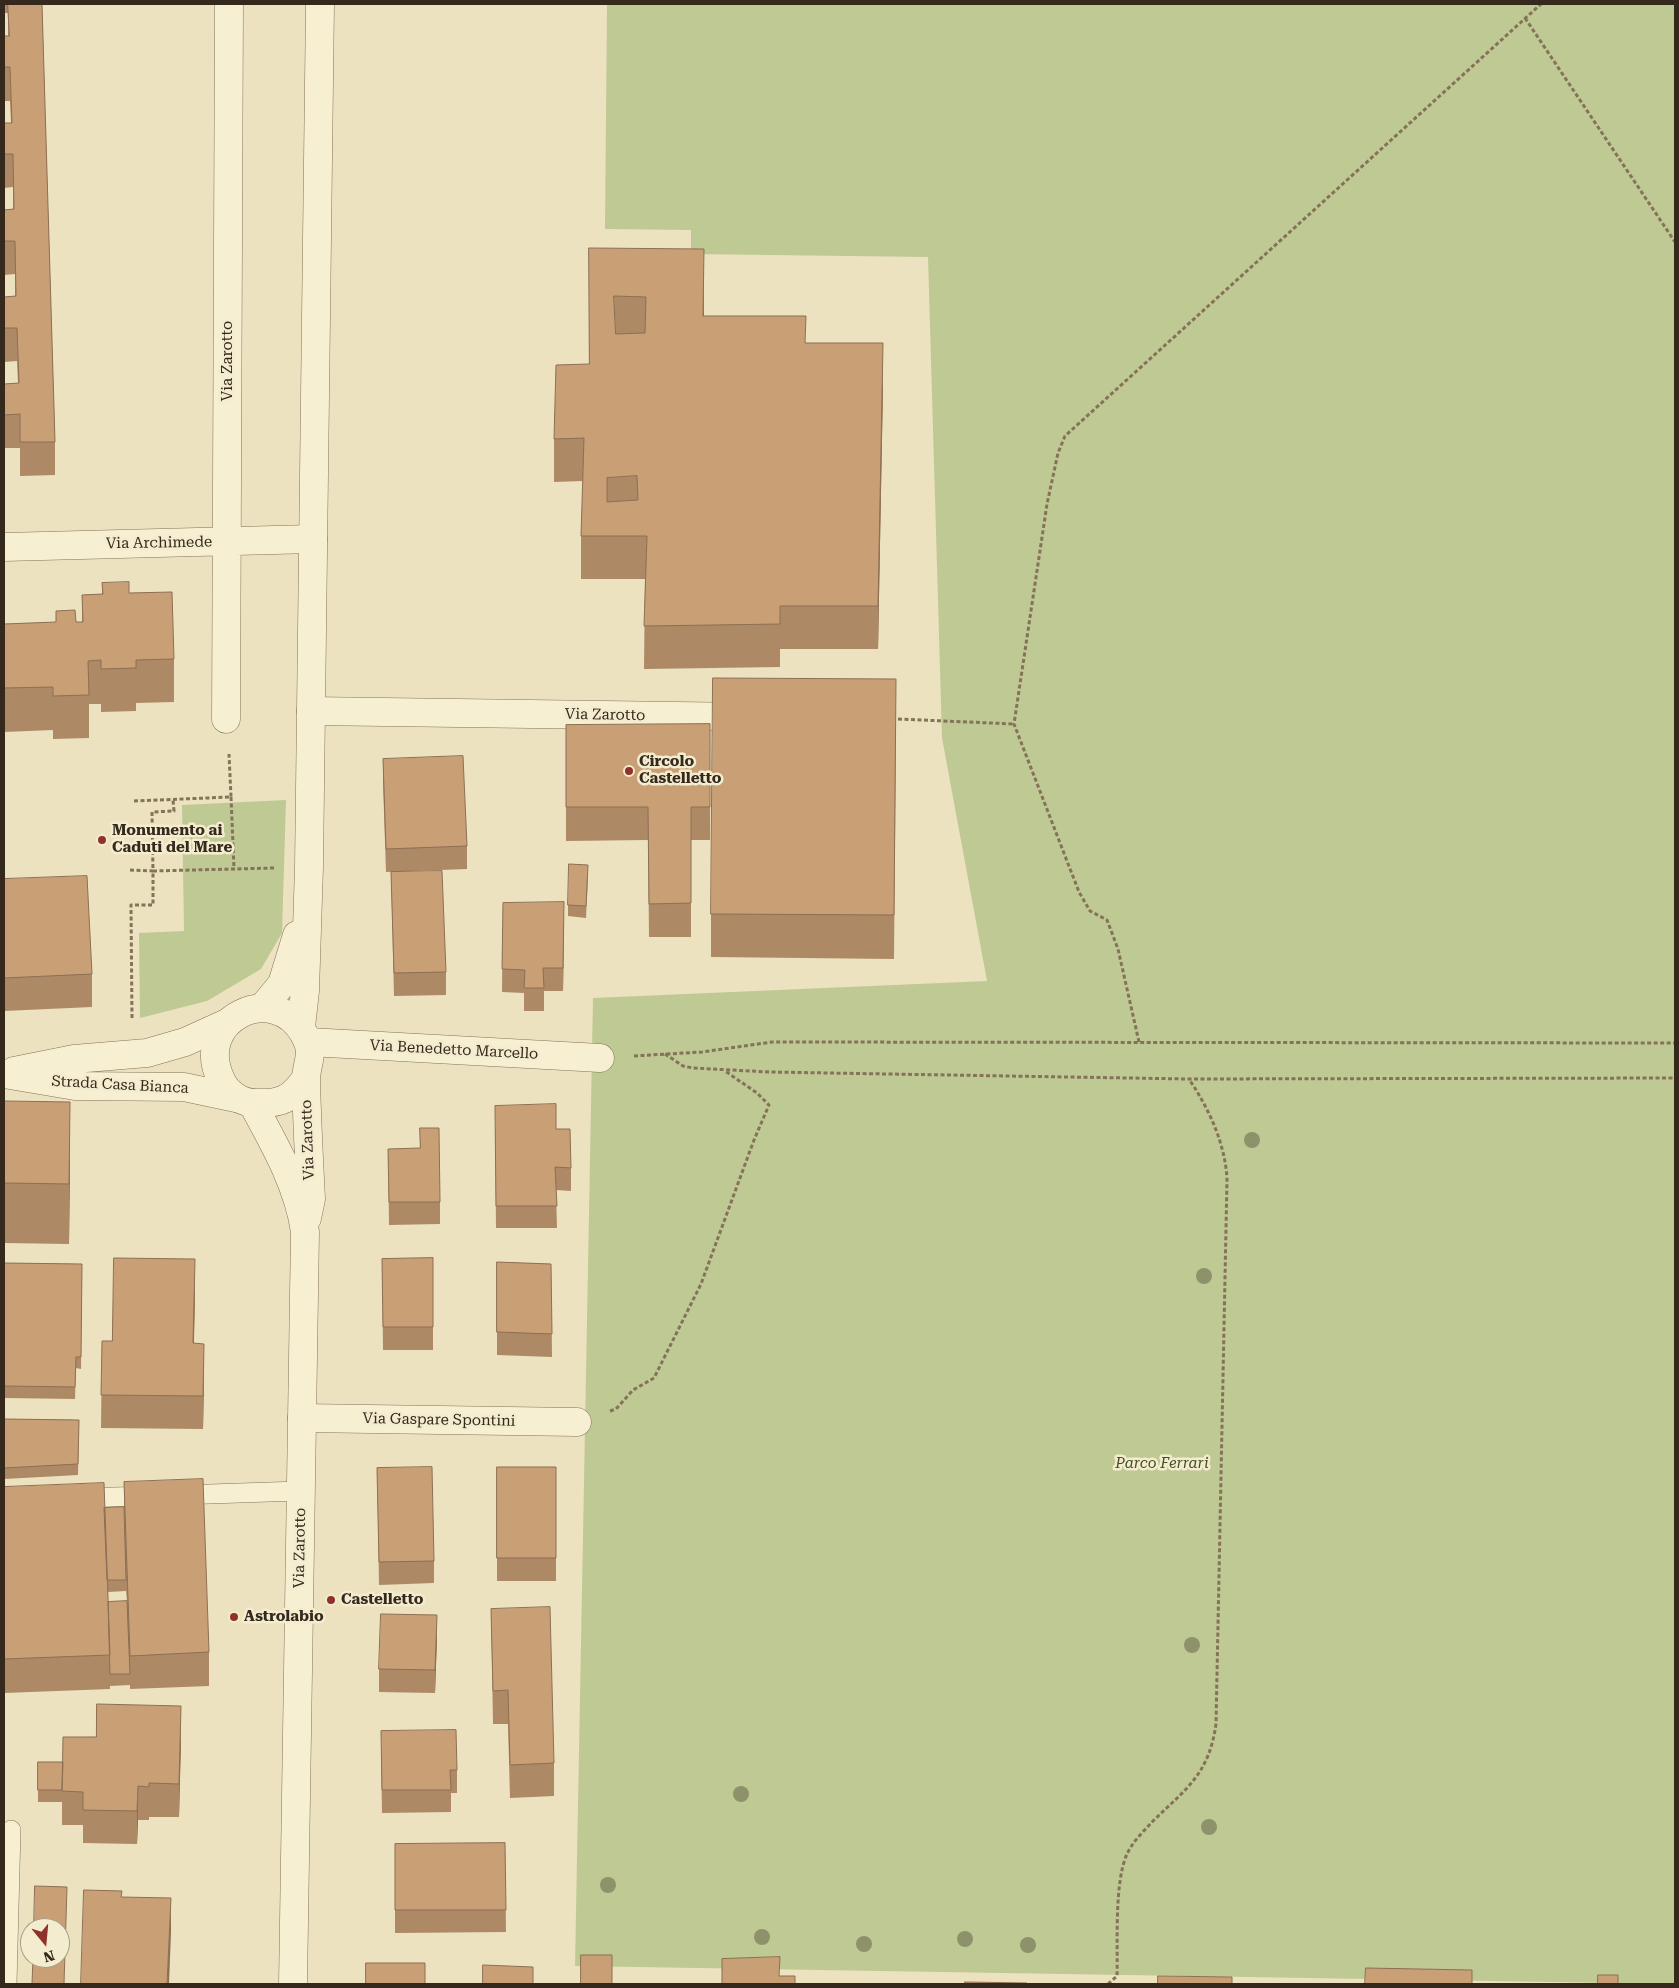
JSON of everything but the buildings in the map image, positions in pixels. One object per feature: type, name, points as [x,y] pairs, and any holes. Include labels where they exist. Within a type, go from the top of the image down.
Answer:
[{"type":"street","name":"Via Zarotto","points":[[226,719],[229,4]]},
{"type":"street","name":"Via Zarotto","points":[[305,1232],[310,1199],[306,1078],[311,1058],[305,1034],[305,991],[310,867],[320,4]]},
{"type":"street","name":"Via Archimede","points":[[4,547],[313,539]]},
{"type":"street","name":"Via Zarotto","points":[[311,710],[779,718]]},
{"type":"street","name":"Via Zarotto","points":[[293,1984],[305,1232],[303,1214],[275,1146],[244,1101],[225,1088],[215,1069],[213,1052],[218,1036],[228,1023],[245,1011],[262,1008],[282,984],[293,953],[310,867]]},
{"type":"street","points":[[262,1008],[278,1011],[295,1020],[305,1034]]},
{"type":"street","name":"Strada Casa Bianca","points":[[4,1073],[74,1059],[147,1053],[185,1042],[228,1023]]},
{"type":"street","name":"Via Benedetto Marcello","points":[[305,1034],[600,1058]]},
{"type":"street","name":"Strada Casa Bianca","points":[[4,1073],[75,1086],[184,1088],[244,1101]]},
{"type":"street","name":"Via Zarotto","points":[[244,1101],[275,1104],[296,1092],[306,1078]]},
{"type":"street","name":"Via Gaspare Spontini","points":[[302,1418],[577,1422]]},
{"type":"lane","points":[[62,1499],[300,1492]]},
{"type":"lane","points":[[7,1984],[11,1830]]},
{"type":"path","points":[[1139,1042],[1118,949],[1106,920],[1090,911],[1079,892],[1014,724],[1047,504],[1058,453],[1065,436],[1541,4]]},
{"type":"path","points":[[1525,18],[1675,242]]},
{"type":"path","points":[[898,720],[1014,724]]},
{"type":"path","points":[[229,748],[234,868]]},
{"type":"path","points":[[134,801],[231,797]]},
{"type":"path","points":[[132,1026],[131,905],[153,905],[152,812],[174,811],[173,800]]},
{"type":"path","points":[[130,870],[310,867]]},
{"type":"path","points":[[600,1058],[702,1052],[772,1042],[1675,1043]]},
{"type":"path","points":[[665,1054],[683,1066],[708,1070],[1188,1079],[1675,1078]]},
{"type":"path","points":[[577,1422],[616,1409],[633,1390],[654,1378],[701,1284],[754,1140],[770,1105],[757,1093],[722,1070]]},
{"type":"path","points":[[1108,1984],[1117,1976],[1120,1876],[1127,1854],[1141,1834],[1199,1775],[1211,1751],[1216,1724],[1226,1164],[1220,1139],[1197,1092],[1188,1079]]},
{"type":"green space","name":"Parco Ferrari","points":[[607,4],[1675,4],[1675,1984],[575,1966],[593,998],[987,981],[942,738],[928,257],[691,254],[691,230],[605,229]]},
{"type":"green space","points":[[286,800],[282,933],[261,969],[207,1001],[140,1018],[139,933],[184,931],[182,805]]},
{"type":"place","name":"Circolo Castelletto","points":[[629,771]]},
{"type":"place","name":"Monumento ai Caduti del Mare","points":[[102,840]]},
{"type":"place","name":"Castelletto","points":[[331,1600]]},
{"type":"place","name":"Astrolabio","points":[[234,1617]]}]
